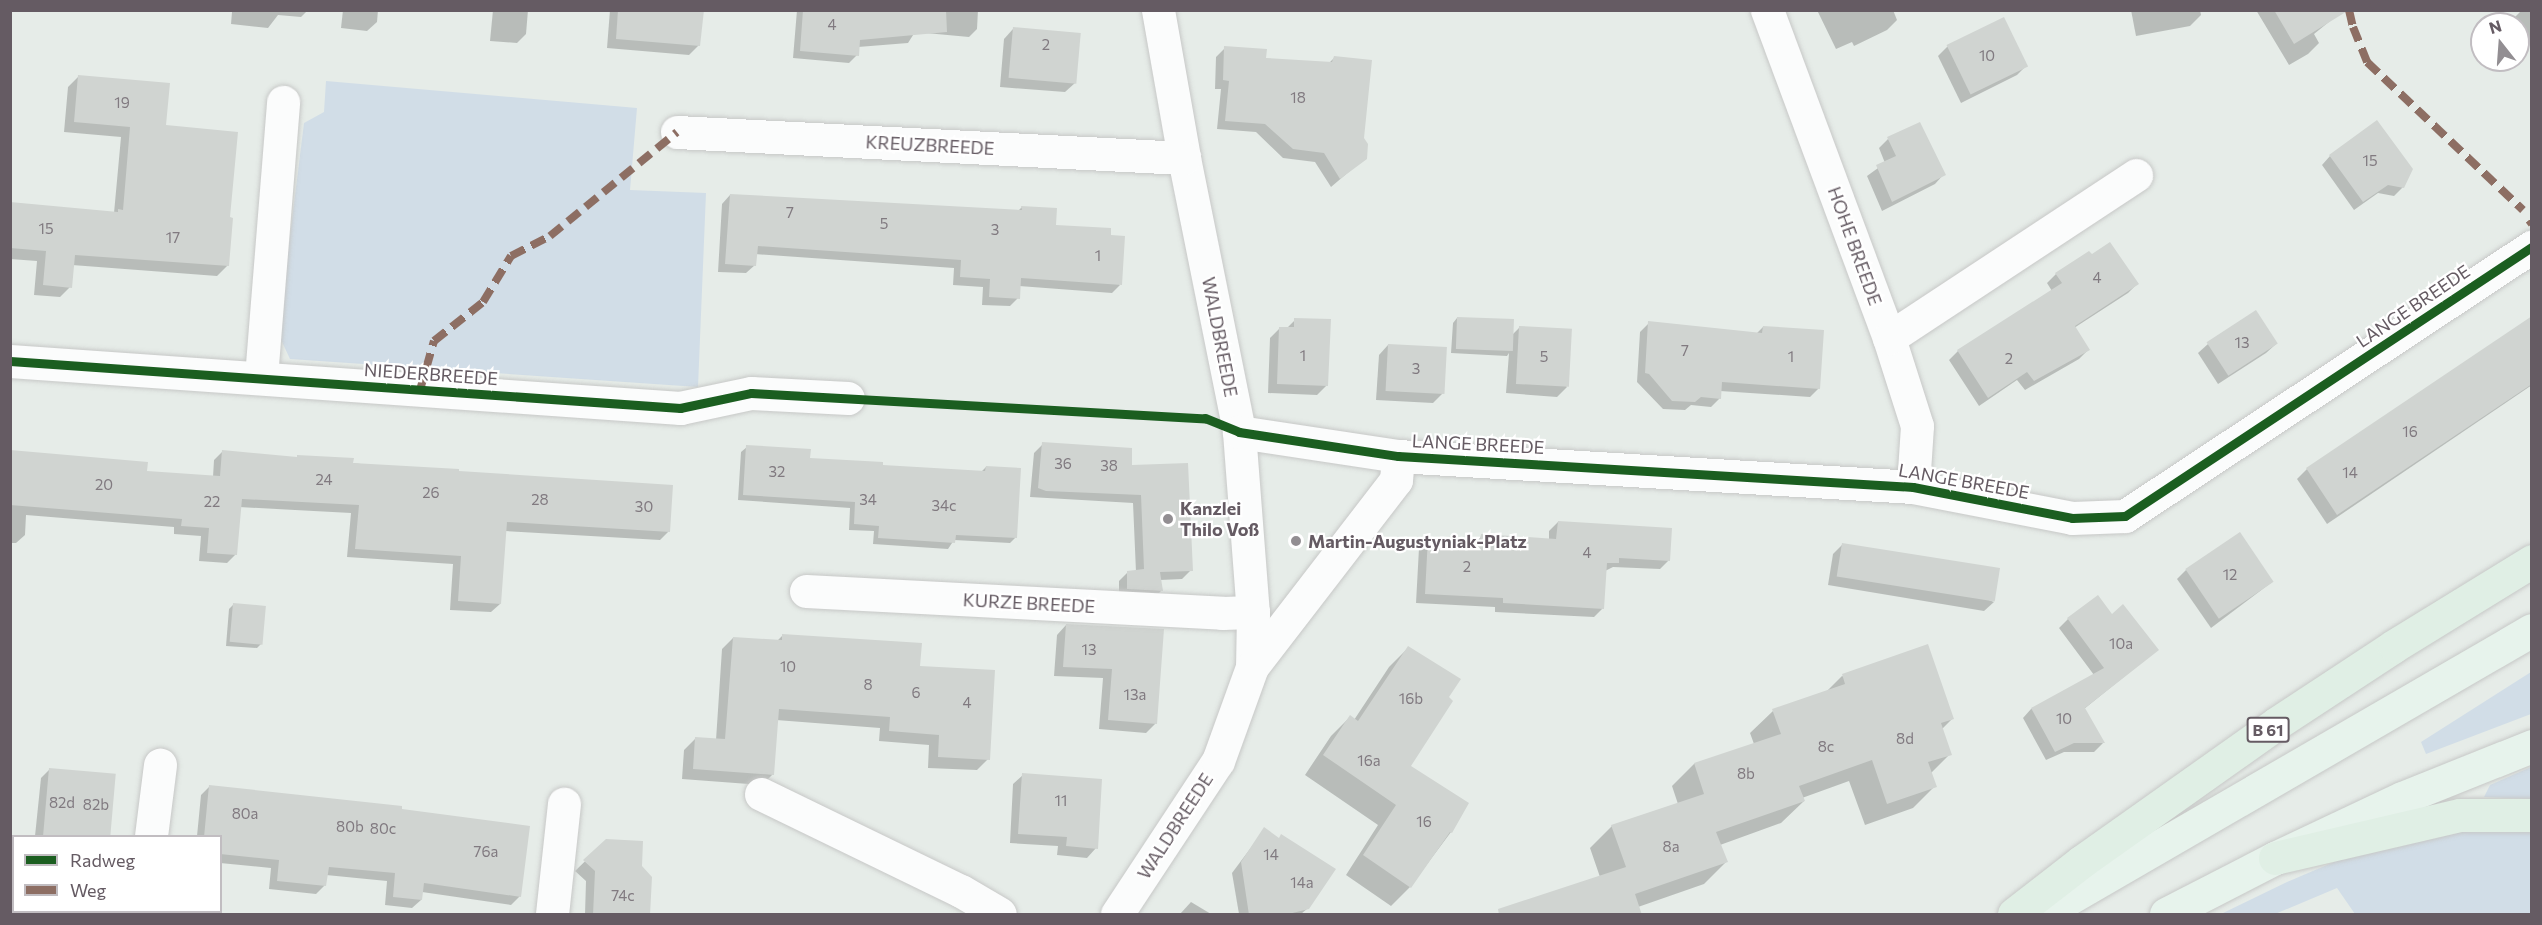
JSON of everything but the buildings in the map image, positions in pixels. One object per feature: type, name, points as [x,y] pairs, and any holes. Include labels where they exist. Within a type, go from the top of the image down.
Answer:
[{"type":"highway","name":"B 61","points":[[2014,915],[2081,862],[2277,723],[2394,646],[2532,561]]},
{"type":"highway","points":[[2275,858],[2460,815],[2532,815]]},
{"type":"main road","points":[[2042,915],[2532,630]]},
{"type":"main road","points":[[2166,915],[2275,858],[2402,798],[2532,746]]},
{"type":"street","name":"WALDBREEDE","points":[[1158,10],[1184,159],[1239,432],[1253,612],[1252,667]]},
{"type":"street","name":"HOHE BREEDE","points":[[1767,10],[1889,338],[1917,426],[1913,487]]},
{"type":"street","points":[[261,377],[283,102]]},
{"type":"street","name":"KREUZBREEDE","points":[[677,132],[1184,159]]},
{"type":"street","points":[[1889,338],[2136,175]]},
{"type":"street","name":"LANGE BREEDE","points":[[1239,432],[1398,456],[1913,487],[2072,518],[2125,516],[2532,247]]},
{"type":"street","name":"NIEDERBREEDE","points":[[10,361],[680,408],[751,393],[848,398]]},
{"type":"street","name":"WALDBREEDE","points":[[1117,915],[1218,761],[1252,667],[1396,480],[1398,456]]},
{"type":"street","name":"KURZE BREEDE","points":[[806,591],[1222,613],[1253,612]]},
{"type":"street","points":[[151,835],[160,765]]},
{"type":"street","points":[[761,794],[961,891],[1000,915]]},
{"type":"street","points":[[552,915],[564,804]]},
{"type":"shaded area","points":[[326,81],[637,108],[630,190],[706,193],[698,387],[290,359],[278,333],[304,123],[324,112]]},
{"type":"shaded area","points":[[2531,672],[2531,714],[2426,754],[2421,742]]},
{"type":"shaded area","points":[[2531,767],[2531,799],[2484,797],[2490,785]]},
{"type":"shaded area","points":[[2531,825],[2531,914],[2355,914],[2337,888],[2275,914],[2221,914],[2346,857],[2436,831]]},
{"type":"marked path","points":[[2349,10],[2367,62],[2523,210]]},
{"type":"marked path","points":[[420,390],[434,341],[483,302],[511,256],[550,236],[677,132]]},
{"type":"marked path","points":[[2529,220],[2532,224]]},
{"type":"cycle path","points":[[10,361],[680,408],[751,393],[1205,418],[1239,432],[1398,456],[1913,487],[2072,518],[2125,516],[2532,247]]},
{"type":"place","name":"Kanzlei Thilo Voß","points":[[1168,519]]},
{"type":"place","name":"Martin-Augustyniak-Platz","points":[[1296,541]]}]
